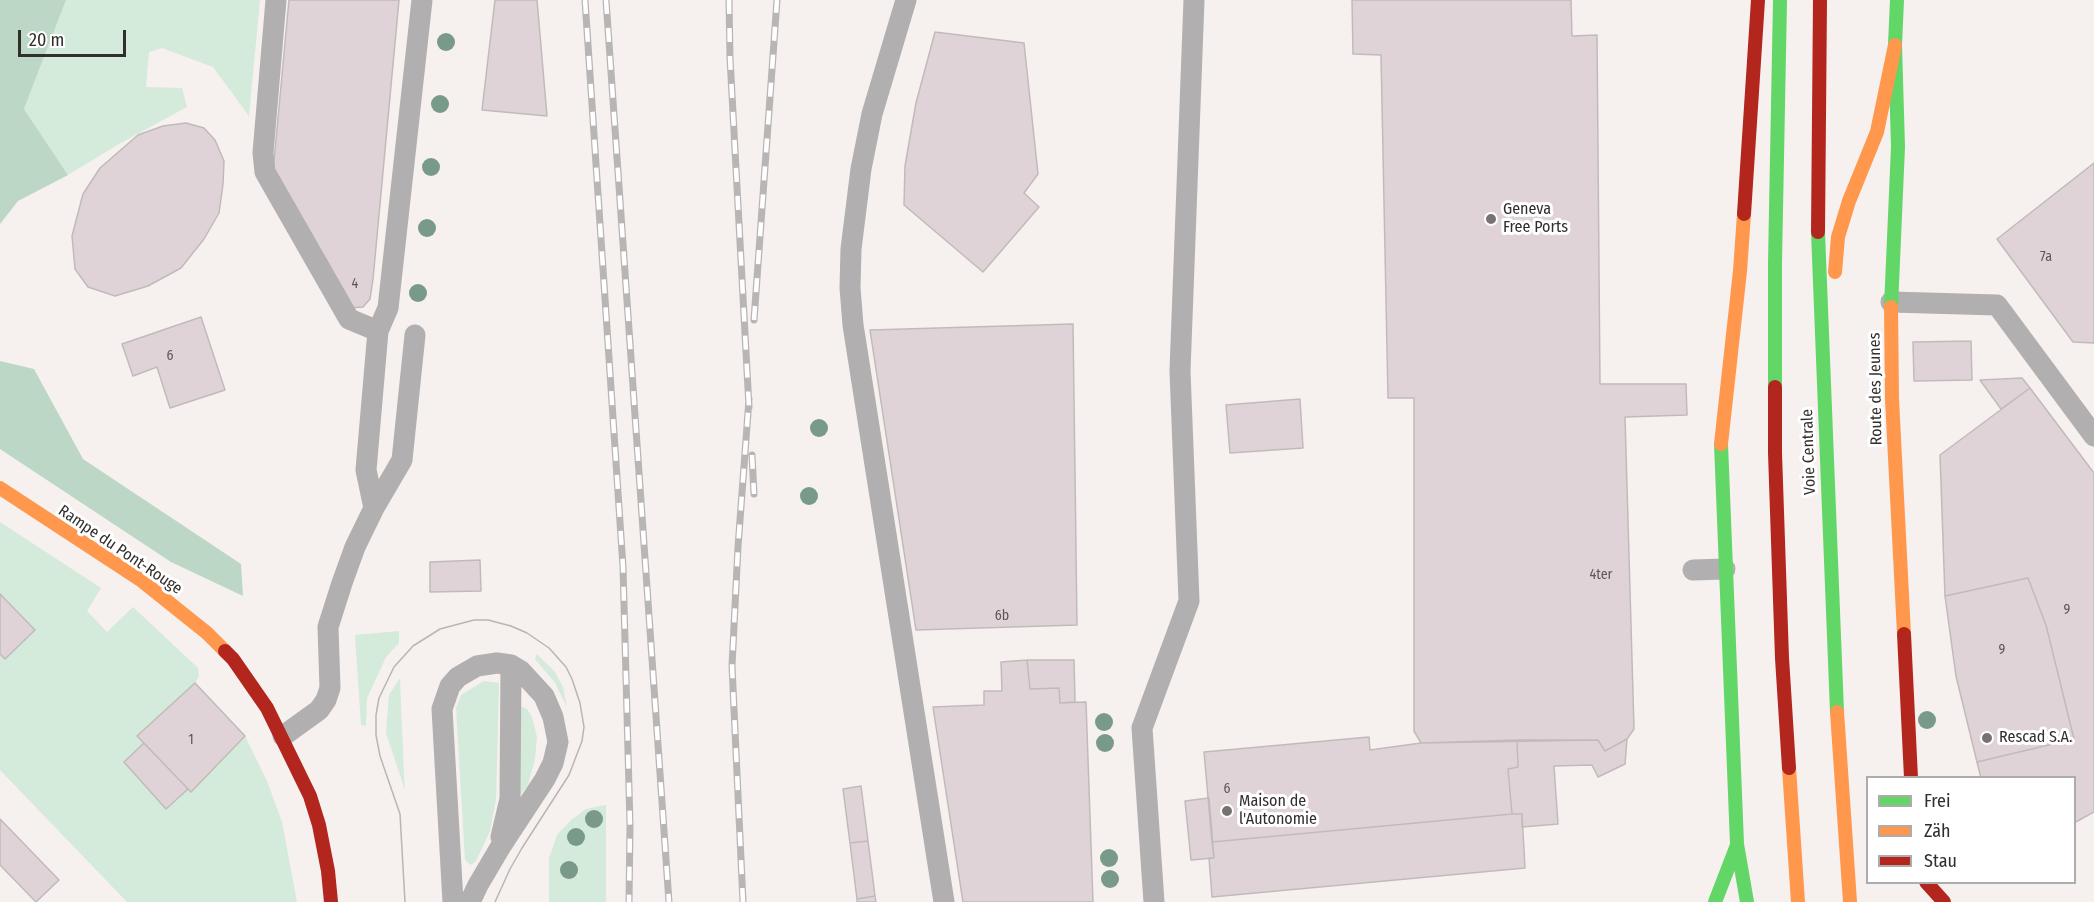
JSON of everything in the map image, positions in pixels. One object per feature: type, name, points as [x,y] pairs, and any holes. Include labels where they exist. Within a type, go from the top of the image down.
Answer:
[{"type":"main road","points":[[1747,902],[1737,844],[1721,444],[1740,271],[1758,0]]},
{"type":"main road","name":"Voie Centrale","points":[[1780,0],[1775,262],[1776,453],[1782,658],[1798,902]]},
{"type":"main road","name":"Voie Centrale","points":[[1820,0],[1817,207],[1835,688],[1850,902]]},
{"type":"main road","name":"Route des Jeunes","points":[[1897,0],[1894,45],[1898,147],[1891,302],[1892,399],[1911,776]]},
{"type":"main road","points":[[1826,457],[1838,237],[1849,201],[1877,132],[1894,45]]},
{"type":"main road","name":"Rampe du Pont-Rouge","points":[[0,488],[142,581],[207,633],[233,659],[251,683],[283,736],[310,796],[319,825],[328,871],[331,902]]},
{"type":"main road","points":[[1715,902],[1737,844]]},
{"type":"main road","points":[[1920,886],[1944,902]]},
{"type":"lane","points":[[276,0],[263,153],[265,172],[349,319],[378,331]]},
{"type":"lane","points":[[374,508],[366,470],[378,331],[388,308],[422,0]]},
{"type":"lane","points":[[906,0],[872,114],[865,147],[851,249],[850,288],[853,325],[944,902]]},
{"type":"lane","points":[[1154,902],[1142,728],[1189,601],[1180,371],[1194,0]]},
{"type":"lane","points":[[1891,302],[1997,305],[2094,436]]},
{"type":"lane","points":[[283,736],[319,710],[330,688],[328,627],[355,547],[374,508],[402,460],[415,335]]},
{"type":"lane","points":[[1692,570],[1725,569]]},
{"type":"lane","points":[[453,902],[442,718],[444,697],[458,677],[477,666],[498,663],[511,665],[521,670],[544,696],[553,717],[558,742],[553,763],[545,779],[488,868],[470,902]]},
{"type":"lane","points":[[488,868],[503,831],[510,799],[511,665]]},
{"type":"green space","points":[[0,0],[66,0],[24,109],[68,175],[18,201],[0,224]]},
{"type":"green space","points":[[66,0],[260,0],[249,116],[213,67],[162,48],[149,52],[146,87],[182,88],[187,107],[68,175],[24,109]]},
{"type":"green space","points":[[0,361],[34,369],[83,459],[241,564],[243,596],[171,562],[0,449]]},
{"type":"green space","points":[[0,522],[101,588],[87,611],[107,632],[133,607],[198,668],[199,676],[195,683],[245,736],[267,781],[282,822],[297,902],[127,902],[0,770]]},
{"type":"green space","points":[[399,631],[399,643],[386,657],[367,698],[366,726],[361,725],[355,635]]},
{"type":"green space","points":[[537,654],[555,672],[563,687],[567,707],[555,683],[535,659]]},
{"type":"green space","points":[[400,678],[405,790],[386,733],[389,695]]},
{"type":"green space","points":[[484,681],[499,683],[496,800],[490,831],[476,861],[471,865],[465,860],[456,708],[461,695]]},
{"type":"green space","points":[[520,706],[527,709],[532,717],[537,737],[535,759],[528,785],[519,797]]},
{"type":"green space","points":[[606,805],[606,902],[549,902],[549,858],[557,835],[571,820],[586,809]]},
{"type":"building","points":[[289,0],[399,0],[373,279],[370,299],[363,307],[348,308],[273,172]]},
{"type":"building","points":[[495,0],[537,0],[547,116],[482,110]]},
{"type":"building","name":"Geneva Free Ports","points":[[1352,0],[1571,0],[1572,36],[1597,35],[1600,384],[1686,384],[1687,415],[1625,417],[1634,729],[1627,739],[1605,751],[1598,740],[1421,743],[1414,731],[1414,398],[1388,398],[1381,55],[1353,54]]},
{"type":"building","points":[[935,32],[1024,43],[1038,174],[1024,193],[1039,207],[983,272],[904,205],[905,166],[916,103]]},
{"type":"building","points":[[186,123],[204,128],[215,140],[224,161],[219,213],[204,239],[181,268],[148,286],[115,296],[88,287],[75,269],[72,236],[83,194],[100,168],[138,135],[163,126]]},
{"type":"building","points":[[2094,163],[2094,343],[2073,342],[1997,239]]},
{"type":"building","points":[[201,317],[225,390],[170,408],[157,367],[133,376],[122,344]]},
{"type":"building","points":[[1073,324],[1077,625],[916,630],[870,330]]},
{"type":"building","points":[[1971,341],[1972,380],[1914,381],[1913,342]]},
{"type":"building","points":[[2022,378],[2030,388],[2001,409],[1980,380]]},
{"type":"building","points":[[2030,388],[2094,473],[2094,812],[2076,822],[2076,776],[1980,776],[1977,762],[2074,739],[2046,625],[2028,578],[1945,596],[1940,455]]},
{"type":"building","points":[[1300,399],[1303,448],[1230,453],[1226,405]]},
{"type":"building","points":[[480,560],[481,591],[430,592],[430,562]]},
{"type":"building","points":[[2028,578],[2046,625],[2074,739],[1977,762],[1956,676],[1945,596]]},
{"type":"building","points":[[0,594],[35,630],[5,659],[0,654]]},
{"type":"building","points":[[1027,660],[1030,689],[1059,688],[1060,703],[1086,702],[1093,902],[963,902],[933,707],[984,705],[984,691],[1002,691],[1001,662]]},
{"type":"building","points":[[1027,660],[1074,660],[1075,702],[1060,703],[1059,688],[1030,689]]},
{"type":"building","points":[[195,683],[245,736],[191,792],[137,736]]},
{"type":"building","points":[[1369,737],[1370,750],[1421,743],[1517,740],[1518,767],[1508,769],[1512,814],[1212,842],[1204,752]]},
{"type":"building","points":[[1627,739],[1625,764],[1598,777],[1592,765],[1554,766],[1558,824],[1522,827],[1522,814],[1512,814],[1508,769],[1518,767],[1517,740],[1598,740],[1605,751]]},
{"type":"building","points":[[144,743],[188,789],[166,809],[124,762]]},
{"type":"building","points":[[861,786],[868,841],[850,843],[843,789]]},
{"type":"building","points":[[1209,798],[1214,858],[1191,860],[1185,801]]},
{"type":"building","points":[[1522,814],[1525,868],[1212,897],[1209,858],[1214,858],[1212,842]]},
{"type":"building","points":[[0,819],[59,880],[36,902],[0,865]]},
{"type":"building","points":[[868,841],[875,896],[857,899],[850,843]]},
{"type":"building","points":[[875,896],[876,902],[857,902],[857,899]]},
{"type":"tram line","points":[[405,902],[400,814],[380,756],[376,735],[379,698],[394,667],[413,646],[440,629],[474,620],[488,620],[511,626],[527,633],[549,648],[566,667],[572,679],[580,703],[584,727],[582,741],[569,775],[522,848],[495,902]]},
{"type":"railway","points":[[585,0],[623,567],[630,825],[629,902]]},
{"type":"railway","points":[[606,0],[669,902]]},
{"type":"railway","points":[[729,0],[730,58],[749,407]]},
{"type":"railway","points":[[754,320],[777,0]]},
{"type":"railway","points":[[743,902],[732,666],[749,399]]},
{"type":"railway","points":[[752,455],[754,494]]},
{"type":"traffic: fast","points":[[1775,387],[1780,0]]},
{"type":"traffic: fast","points":[[1891,307],[1898,147],[1895,45],[1897,0]]},
{"type":"traffic: fast","points":[[1818,232],[1837,712]]},
{"type":"traffic: fast","points":[[1721,444],[1737,844],[1747,902]]},
{"type":"traffic: fast","points":[[1715,902],[1737,845]]},
{"type":"traffic: slow","points":[[1835,272],[1838,237],[1849,201],[1877,132],[1895,45]]},
{"type":"traffic: slow","points":[[1721,444],[1744,214]]},
{"type":"traffic: slow","points":[[1891,307],[1892,399],[1904,634]]},
{"type":"traffic: slow","points":[[0,488],[142,581],[207,633],[225,651]]},
{"type":"traffic: slow","points":[[1837,712],[1850,902]]},
{"type":"traffic: slow","points":[[1789,768],[1798,902]]},
{"type":"traffic: jam","points":[[1744,214],[1758,0]]},
{"type":"traffic: jam","points":[[1818,232],[1820,0]]},
{"type":"traffic: jam","points":[[1775,387],[1782,658],[1789,768]]},
{"type":"traffic: jam","points":[[1904,634],[1911,776]]},
{"type":"traffic: jam","points":[[225,651],[267,708],[310,796],[319,825],[328,871],[331,902]]},
{"type":"traffic: jam","points":[[1928,884],[1944,902]]},
{"type":"place","name":"Geneva Free Ports","points":[[1491,219]]},
{"type":"place","name":"Rescad S.A.","points":[[1987,738]]},
{"type":"place","name":"Maison de l'Autonomie","points":[[1227,811]]}]
